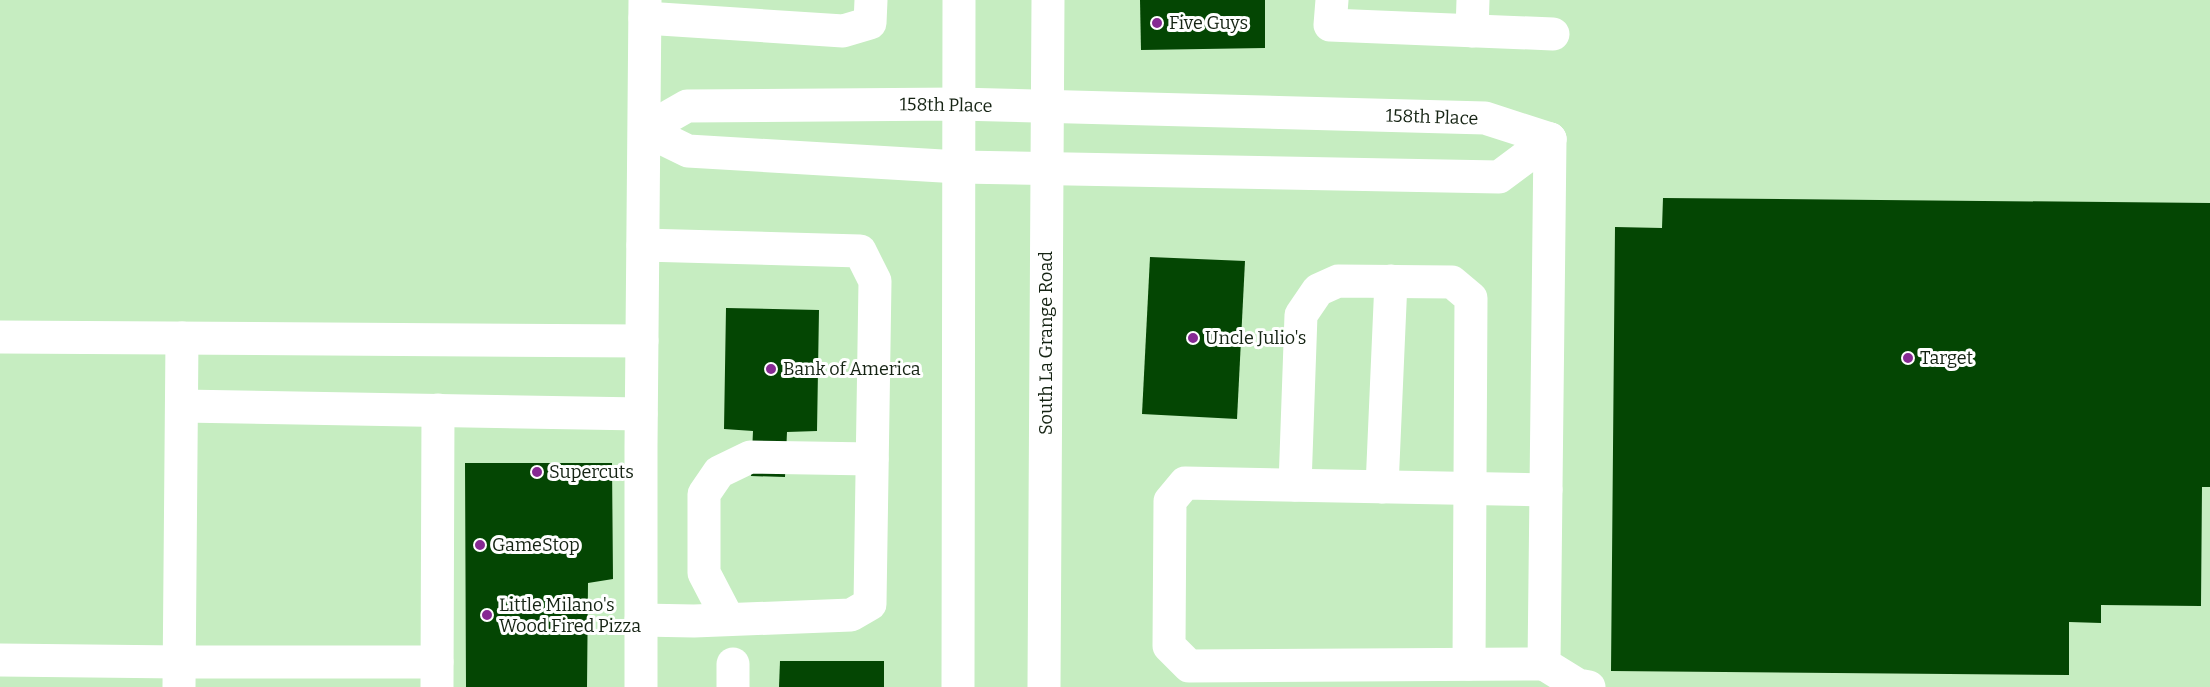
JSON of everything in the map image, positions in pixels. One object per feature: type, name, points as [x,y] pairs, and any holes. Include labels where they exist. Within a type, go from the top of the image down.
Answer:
[{"type":"main road","points":[[641,687],[645,9],[843,31],[870,23],[871,0]]},
{"type":"main road","points":[[957,687],[959,0]]},
{"type":"main road","name":"South La Grange Road","points":[[1044,687],[1048,0]]},
{"type":"main road","points":[[1332,0],[1330,25],[1473,15],[1552,34]]},
{"type":"main road","name":"158th Place","points":[[645,130],[687,106],[958,104],[1485,118],[1550,139]]},
{"type":"main road","points":[[645,130],[688,151],[958,167],[1500,177],[1550,139]]},
{"type":"main road","points":[[1544,664],[1550,139]]},
{"type":"main road","points":[[641,620],[851,615],[870,604],[875,280],[860,251],[643,245]]},
{"type":"main road","points":[[1295,485],[1301,315],[1318,290],[1338,281],[1452,282],[1471,298],[1469,664]]},
{"type":"main road","points":[[1382,487],[1391,281]]},
{"type":"main road","points":[[0,337],[642,341]]},
{"type":"main road","points":[[180,675],[182,338]]},
{"type":"main road","points":[[182,406],[641,414]]},
{"type":"main road","points":[[0,660],[180,675],[437,674],[438,410]]},
{"type":"main road","points":[[728,619],[704,573],[704,494],[719,472],[750,457],[872,459]]},
{"type":"main road","points":[[1546,490],[1185,483],[1170,501],[1170,646],[1189,666],[1544,664],[1578,685],[1589,687]]},
{"type":"building","points":[[1140,0],[1265,0],[1265,48],[1141,50]]},
{"type":"building","name":"Target","points":[[1663,198],[2210,203],[2210,487],[2202,487],[2201,606],[2101,605],[2101,623],[2069,622],[2069,675],[1611,671],[1615,227],[1662,228]]},
{"type":"building","name":"Uncle Julio's","points":[[1150,257],[1245,261],[1237,419],[1142,414]]},
{"type":"building","name":"Bank of America","points":[[726,308],[819,310],[817,431],[787,432],[785,477],[751,476],[753,431],[724,429]]},
{"type":"building","points":[[465,463],[612,463],[613,579],[588,583],[587,687],[466,687]]},
{"type":"building","points":[[780,661],[884,661],[884,687],[779,687]]},
{"type":"place","name":"Five Guys","points":[[1157,23]]},
{"type":"place","name":"Uncle Julio's","points":[[1193,338]]},
{"type":"place","name":"Target","points":[[1908,358]]},
{"type":"place","name":"Bank of America","points":[[771,369]]},
{"type":"place","name":"Supercuts","points":[[537,472]]},
{"type":"place","name":"GameStop","points":[[480,545]]},
{"type":"place","name":"Little Milano's Wood Fired Pizza","points":[[487,615]]}]
